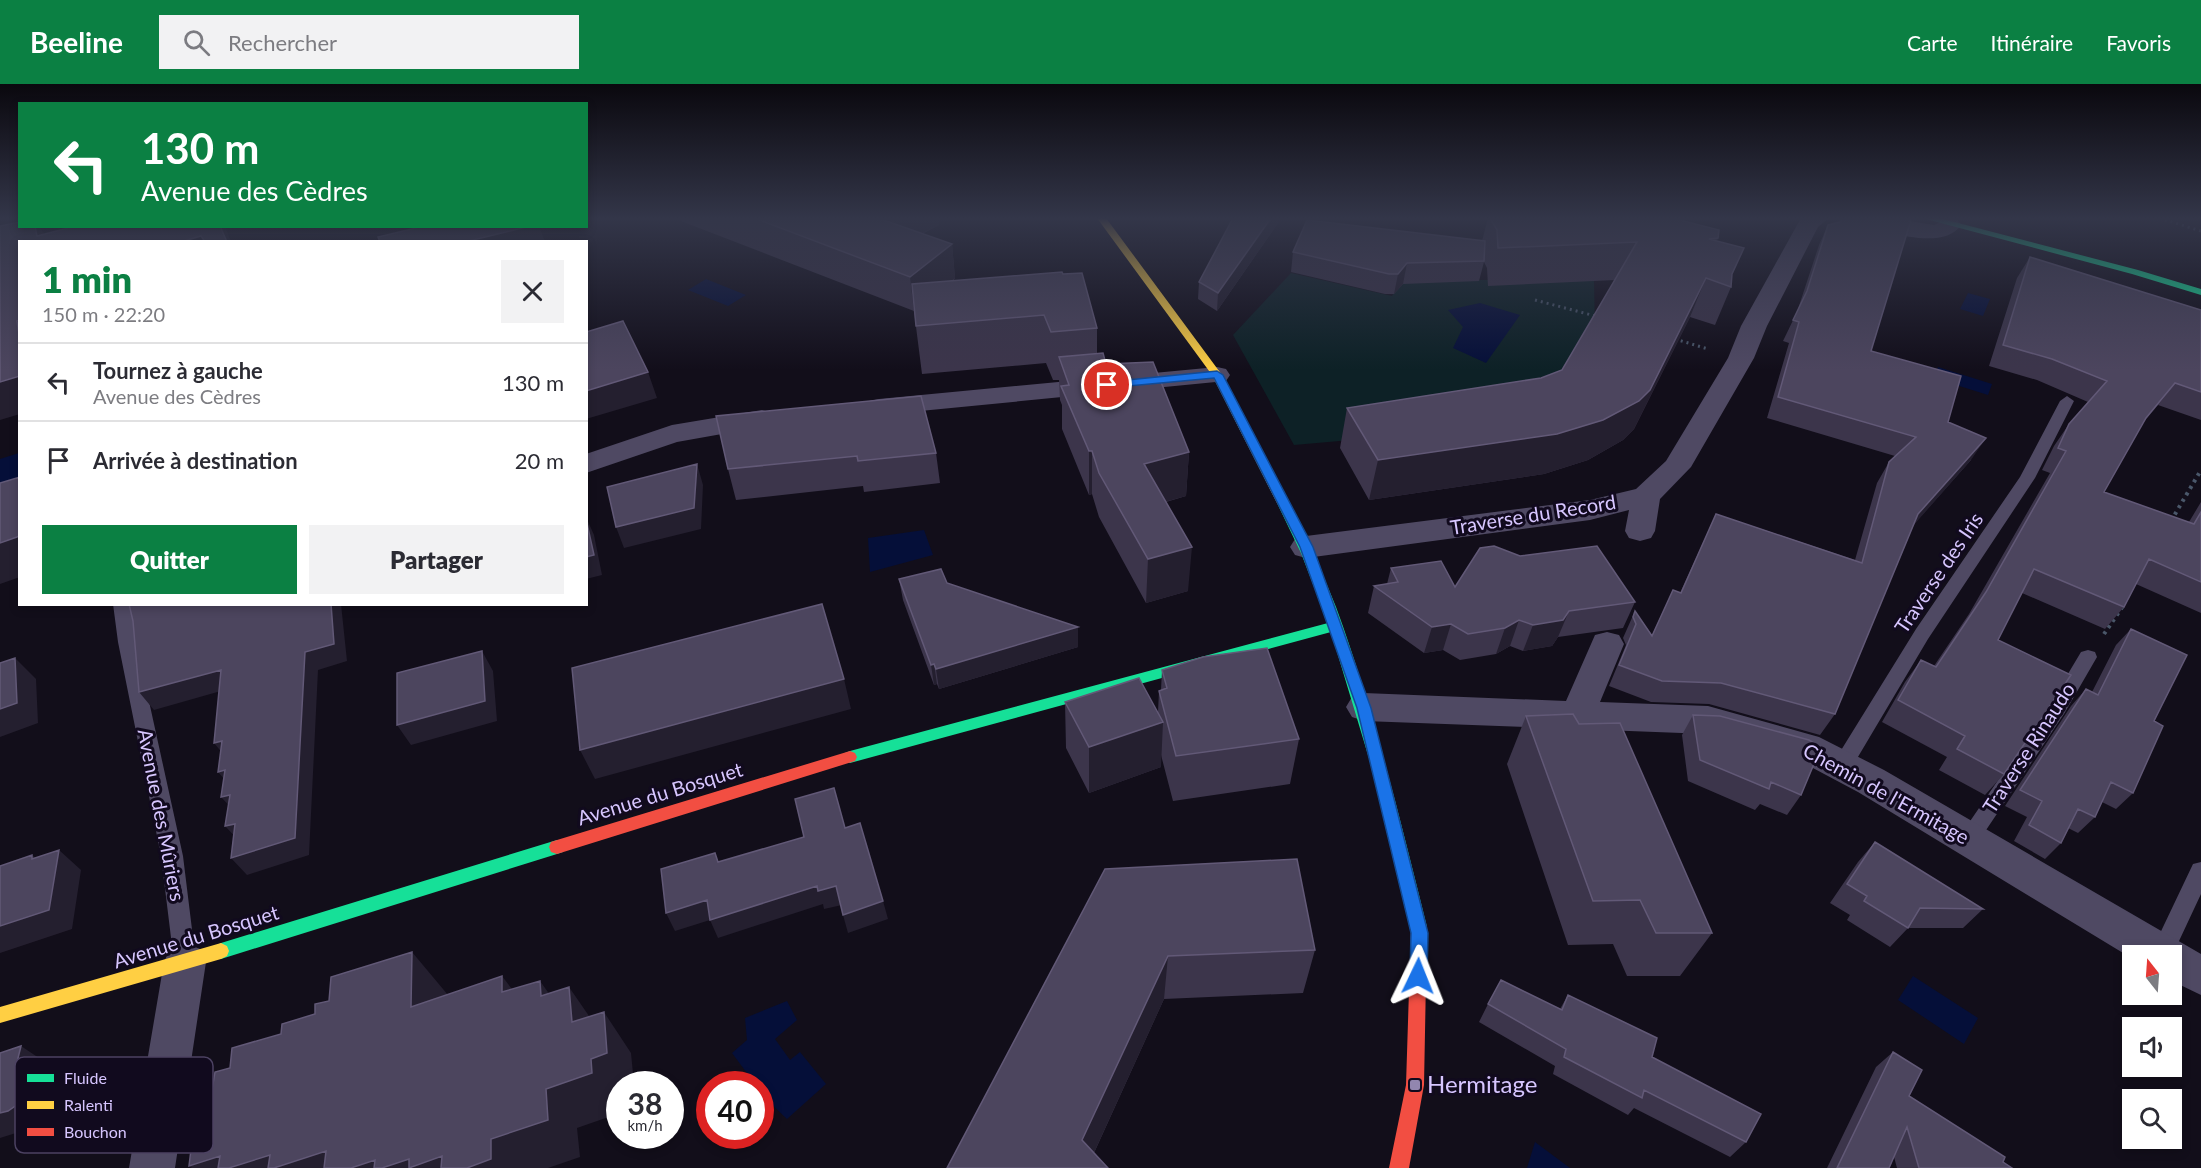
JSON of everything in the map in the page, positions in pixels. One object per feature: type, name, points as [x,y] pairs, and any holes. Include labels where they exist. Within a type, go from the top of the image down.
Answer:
[{"type":"street","points":[[1138,269],[1217,375],[1306,547],[1364,708],[1420,933],[1415,1085],[1399,1168]]},
{"type":"street","name":"Traverse du Record","points":[[1306,547],[1590,510],[1646,496],[1677,467],[1741,358],[1754,326],[1785,269]]},
{"type":"street","points":[[2122,269],[2201,292]]},
{"type":"street","points":[[2125,269],[2135,272]]},
{"type":"street","points":[[852,410],[1217,375]]},
{"type":"street","points":[[588,463],[672,434],[782,417]]},
{"type":"street","points":[[1640,531],[1646,496]]},
{"type":"street","name":"Avenue du Bosquet","points":[[0,1016],[185,962],[833,761],[1336,626]]},
{"type":"street","points":[[1577,715],[1607,644]]},
{"type":"street","name":"Chemin de l'Ermitage","points":[[1364,708],[1708,720],[1806,747],[1969,839],[2147,945]]},
{"type":"street","name":"Avenue des Mûriers","points":[[170,1057],[185,962]]},
{"type":"street","name":"Chemin de l'Ermitage","points":[[2182,965],[2201,976]]},
{"type":"street","name":"Avenue des Mûriers","points":[[152,1168],[154,1153]]},
{"type":"lane","name":"Traverse des Iris","points":[[1842,766],[1922,634],[2027,478],[2067,401]]},
{"type":"lane","name":"Avenue des Mûriers","points":[[122,606],[127,642],[172,856],[185,962]]},
{"type":"lane","name":"Traverse Rinaudo","points":[[1969,839],[2058,709],[2088,657]]},
{"type":"lane","points":[[2171,945],[2201,871]]},
{"type":"path","points":[[1535,300],[1606,319]]},
{"type":"path","points":[[1673,339],[1741,358]]},
{"type":"path","points":[[2168,526],[2201,470]]},
{"type":"path","points":[[2088,657],[2124,605]]},
{"type":"green space","points":[[1291,273],[1392,296],[1400,282],[1594,277],[1595,334],[1557,401],[1476,429],[1294,445],[1233,335]]},
{"type":"shaded area","points":[[706,279],[746,295],[728,306],[688,290]]},
{"type":"shaded area","points":[[1968,293],[1990,299],[1983,316],[1960,309]]},
{"type":"shaded area","points":[[1480,303],[1520,315],[1486,363],[1453,348],[1463,327],[1448,310]]},
{"type":"shaded area","points":[[1938,367],[1992,384],[1988,395],[1934,378]]},
{"type":"shaded area","points":[[18,453],[18,480],[0,486],[0,459]]},
{"type":"shaded area","points":[[924,530],[933,555],[870,572],[868,538]]},
{"type":"shaded area","points":[[1913,976],[1978,1018],[1964,1044],[1898,1000]]},
{"type":"shaded area","points":[[787,1001],[797,1020],[775,1039],[790,1060],[800,1052],[826,1084],[787,1119],[774,1106],[774,1071],[745,1071],[732,1053],[747,1040],[745,1018]]},
{"type":"shaded area","points":[[1535,1142],[1570,1168],[1527,1168]]},
{"type":"building","points":[[0,269],[18,269],[18,377],[0,382]]},
{"type":"building","points":[[888,269],[921,269],[910,277]]},
{"type":"building","points":[[1206,269],[1235,269],[1218,293],[1199,282]]},
{"type":"building","points":[[1365,269],[1402,269],[1398,274]]},
{"type":"building","points":[[1621,269],[1734,269],[1731,287],[1706,278],[1650,390],[1639,401],[1603,420],[1557,434],[1378,460],[1347,408],[1541,378],[1562,370]]},
{"type":"building","points":[[1814,269],[1896,269],[1871,351],[1961,376],[1948,422],[1986,438],[1918,514],[1835,714],[1721,683],[1662,681],[1619,665],[1636,624],[1633,617],[1635,611],[1652,636],[1673,590],[1681,593],[1716,514],[1862,563],[1889,462],[1916,437],[1778,397],[1799,322],[1793,320],[1807,291]]},
{"type":"building","points":[[2026,269],[2067,269],[2201,310],[2201,392],[2175,383],[2146,418],[2104,492],[2194,524],[2201,512],[2201,582],[2149,559],[2124,607],[2034,569],[1998,640],[2071,675],[2004,774],[1957,749],[1965,736],[1898,700],[1921,660],[1936,667],[1986,592],[2066,451],[2058,448],[2069,424],[2107,381],[2052,359],[2003,345]]},
{"type":"building","points":[[1062,272],[1063,274],[1082,273],[1097,328],[1051,332],[1044,315],[916,326],[912,284]]},
{"type":"building","points":[[623,321],[648,372],[588,390],[588,331]]},
{"type":"building","points":[[1103,353],[1106,364],[1153,362],[1189,452],[1144,464],[1192,547],[1148,559],[1099,473],[1092,451],[1089,451],[1061,386],[1069,385],[1059,357]]},
{"type":"building","points":[[921,396],[936,453],[858,461],[857,456],[728,469],[716,416]]},
{"type":"building","points":[[697,464],[694,508],[616,527],[607,487]]},
{"type":"building","points":[[18,478],[18,536],[0,543],[0,483]]},
{"type":"building","points":[[588,528],[594,555],[588,556]]},
{"type":"building","points":[[1494,546],[1520,556],[1597,546],[1635,602],[1569,611],[1563,620],[1533,625],[1519,620],[1505,628],[1468,634],[1451,624],[1432,627],[1374,586],[1398,582],[1391,568],[1441,561],[1455,587],[1480,548]]},
{"type":"building","points":[[941,569],[947,583],[1078,627],[936,669],[934,664],[931,665],[899,579]]},
{"type":"building","points":[[822,604],[844,679],[580,750],[572,668]]},
{"type":"building","points":[[129,606],[331,606],[334,644],[305,652],[295,838],[231,858],[235,824],[225,826],[230,795],[221,797],[225,770],[218,772],[222,741],[214,743],[221,670],[139,692],[133,621]]},
{"type":"building","points":[[2131,629],[2187,655],[2154,721],[2163,726],[2133,793],[2111,782],[2095,817],[2078,809],[2061,843],[2029,825],[2042,801],[2020,790],[2086,689],[2098,695]]},
{"type":"building","points":[[1267,648],[1299,739],[1176,756],[1159,691],[1167,688],[1162,670],[1203,657]]},
{"type":"building","points":[[482,651],[485,701],[397,725],[397,673]]},
{"type":"building","points":[[15,658],[17,703],[0,709],[0,663]]},
{"type":"building","points":[[1139,678],[1163,722],[1089,747],[1065,702]]},
{"type":"building","points":[[1573,714],[1579,724],[1620,723],[1712,933],[1656,933],[1640,900],[1593,901],[1526,716]]},
{"type":"building","points":[[1693,715],[1720,716],[1809,740],[1821,747],[1801,795],[1771,782],[1769,789],[1700,760]]},
{"type":"building","points":[[834,788],[845,828],[860,823],[883,901],[843,915],[836,886],[818,891],[817,886],[710,920],[707,900],[666,913],[661,869],[715,853],[718,862],[804,837],[795,799]]},
{"type":"building","points":[[1875,842],[1983,909],[1920,908],[1908,928],[1864,901],[1867,896],[1847,884]]},
{"type":"building","points":[[59,850],[49,910],[0,926],[0,866],[32,855],[32,859]]},
{"type":"building","points":[[1297,859],[1315,950],[1168,956],[1082,1140],[1108,1168],[947,1168],[1105,869]]},
{"type":"building","points":[[412,952],[411,1007],[502,976],[502,992],[540,981],[541,996],[569,987],[572,1022],[604,1012],[607,1053],[591,1059],[592,1073],[546,1089],[548,1120],[491,1139],[491,1159],[467,1168],[441,1168],[442,1156],[409,1168],[409,1159],[382,1168],[374,1168],[375,1160],[351,1168],[324,1168],[326,1151],[274,1168],[268,1168],[270,1155],[229,1168],[218,1168],[220,1156],[189,1166],[191,1153],[213,1153],[215,1072],[230,1068],[232,1048],[281,1034],[282,1024],[315,1014],[315,1004],[329,1001],[331,977]]},
{"type":"building","points":[[1501,980],[1562,1010],[1568,995],[1657,1038],[1652,1057],[1761,1114],[1746,1142],[1644,1090],[1642,1098],[1564,1057],[1566,1049],[1488,1004]]},
{"type":"building","points":[[21,1046],[18,1057],[15,1057],[15,1106],[0,1113],[0,1053]]},
{"type":"building","points":[[1893,1052],[1922,1070],[1909,1096],[2005,1157],[2003,1162],[2012,1168],[1919,1168],[1907,1127],[1889,1168],[1837,1168]]},
{"type":"traffic: fast","points":[[2122,269],[2201,292]]},
{"type":"traffic: fast","points":[[1283,503],[1307,553],[1347,658],[1378,765],[1419,927]]},
{"type":"traffic: fast","points":[[850,757],[1336,626]]},
{"type":"traffic: fast","points":[[221,951],[557,847]]},
{"type":"traffic: slow","points":[[1138,269],[1217,375],[1283,503]]},
{"type":"traffic: slow","points":[[0,1015],[221,951]]},
{"type":"traffic: jam","points":[[557,847],[850,757]]},
{"type":"traffic: jam","points":[[1399,1168],[1415,1085],[1419,927]]},
{"type":"place","name":"Hermitage","points":[[1415,1085]]},
{"type":"route","points":[[1107,385],[1217,375],[1306,547],[1364,708],[1420,933],[1418,976]]}]
